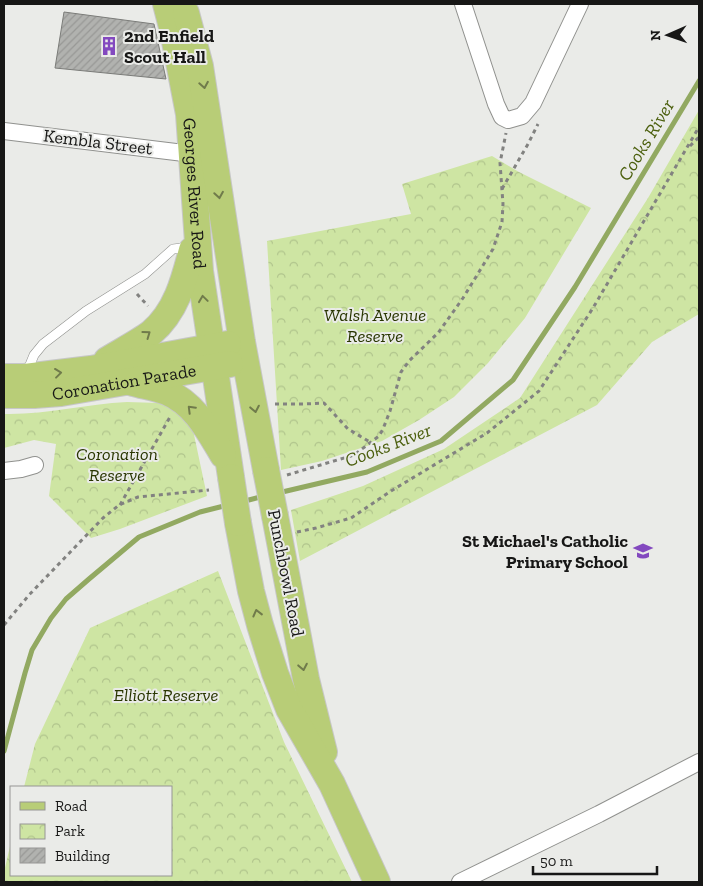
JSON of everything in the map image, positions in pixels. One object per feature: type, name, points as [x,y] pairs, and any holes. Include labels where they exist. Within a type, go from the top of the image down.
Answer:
[{"type":"main road","name":"Georges River Road","points":[[166,4],[189,114],[195,235],[214,367]]},
{"type":"main road","name":"Georges River Road","points":[[183,4],[202,76],[243,352]]},
{"type":"main road","points":[[91,369],[150,334],[164,320],[180,291],[195,235]]},
{"type":"main road","name":"Coronation Parade","points":[[4,395],[61,393],[214,367],[243,352]]},
{"type":"main road","name":"Punchbowl Road","points":[[243,352],[275,473],[306,679],[332,784]]},
{"type":"main road","name":"Coronation Parade","points":[[14,377],[91,369],[214,367]]},
{"type":"main road","name":"Punchbowl Road","points":[[214,367],[223,477],[238,523],[251,590],[275,673],[289,709],[332,784],[377,882]]},
{"type":"main road","points":[[124,381],[166,392],[182,400],[194,411],[204,425],[223,477]]},
{"type":"street","points":[[463,4],[496,104],[502,117],[508,120],[522,116],[533,103],[580,4]]},
{"type":"street","name":"Kembla Street","points":[[4,131],[192,154]]},
{"type":"street","points":[[4,471],[20,470],[35,465]]},
{"type":"street","points":[[460,882],[599,814],[699,762]]},
{"type":"lane","name":"Coronation Parade","points":[[14,377],[42,344],[86,311],[145,274],[173,249],[195,235]]},
{"type":"path","points":[[275,473],[354,455],[379,436],[390,411],[401,372],[409,361],[438,333],[463,298],[493,249],[502,222],[503,204],[500,163],[508,120]]},
{"type":"path","points":[[282,525],[316,528],[351,518],[487,432],[539,392],[593,308],[699,127]]},
{"type":"path","points":[[686,150],[699,136]]},
{"type":"path","points":[[128,285],[152,311]]},
{"type":"path","points":[[274,404],[324,403],[348,429],[370,442]]},
{"type":"path","points":[[119,505],[171,416]]},
{"type":"path","points":[[4,624],[29,595],[103,518],[119,505],[138,497],[223,477]]},
{"type":"green space","points":[[699,110],[699,314],[652,342],[597,405],[300,561],[291,510],[363,486],[444,449],[520,398],[648,198]]},
{"type":"green space","name":"Walsh Avenue Reserve","points":[[492,156],[519,172],[591,208],[525,318],[488,363],[454,397],[419,420],[382,441],[322,461],[281,470],[267,241],[411,214],[402,184]]},
{"type":"green space","name":"Coronation Reserve","points":[[127,402],[159,403],[174,410],[193,430],[207,496],[91,538],[49,496],[56,444],[34,440],[4,448],[4,414],[35,413]]},
{"type":"green space","name":"Elliott Reserve","points":[[218,571],[284,742],[352,882],[4,882],[4,872],[10,846],[10,876],[172,876],[172,786],[24,786],[35,744],[90,628]]},
{"type":"building","name":"2nd Enfield Scout Hall","points":[[64,12],[154,24],[166,79],[55,68]]},
{"type":"waterway","name":"Cooks River","points":[[278,493],[367,472],[441,441],[513,380],[575,287],[699,81]]},
{"type":"waterway","name":"Cooks River","points":[[241,502],[264,496]]},
{"type":"waterway","name":"Cooks River","points":[[4,751],[32,650],[51,618],[66,599],[139,537],[200,512],[228,505]]},
{"type":"place","name":"2nd Enfield Scout Hall","points":[[109,46]]},
{"type":"place","name":"St Michael's Catholic Primary School","points":[[643,551]]}]
